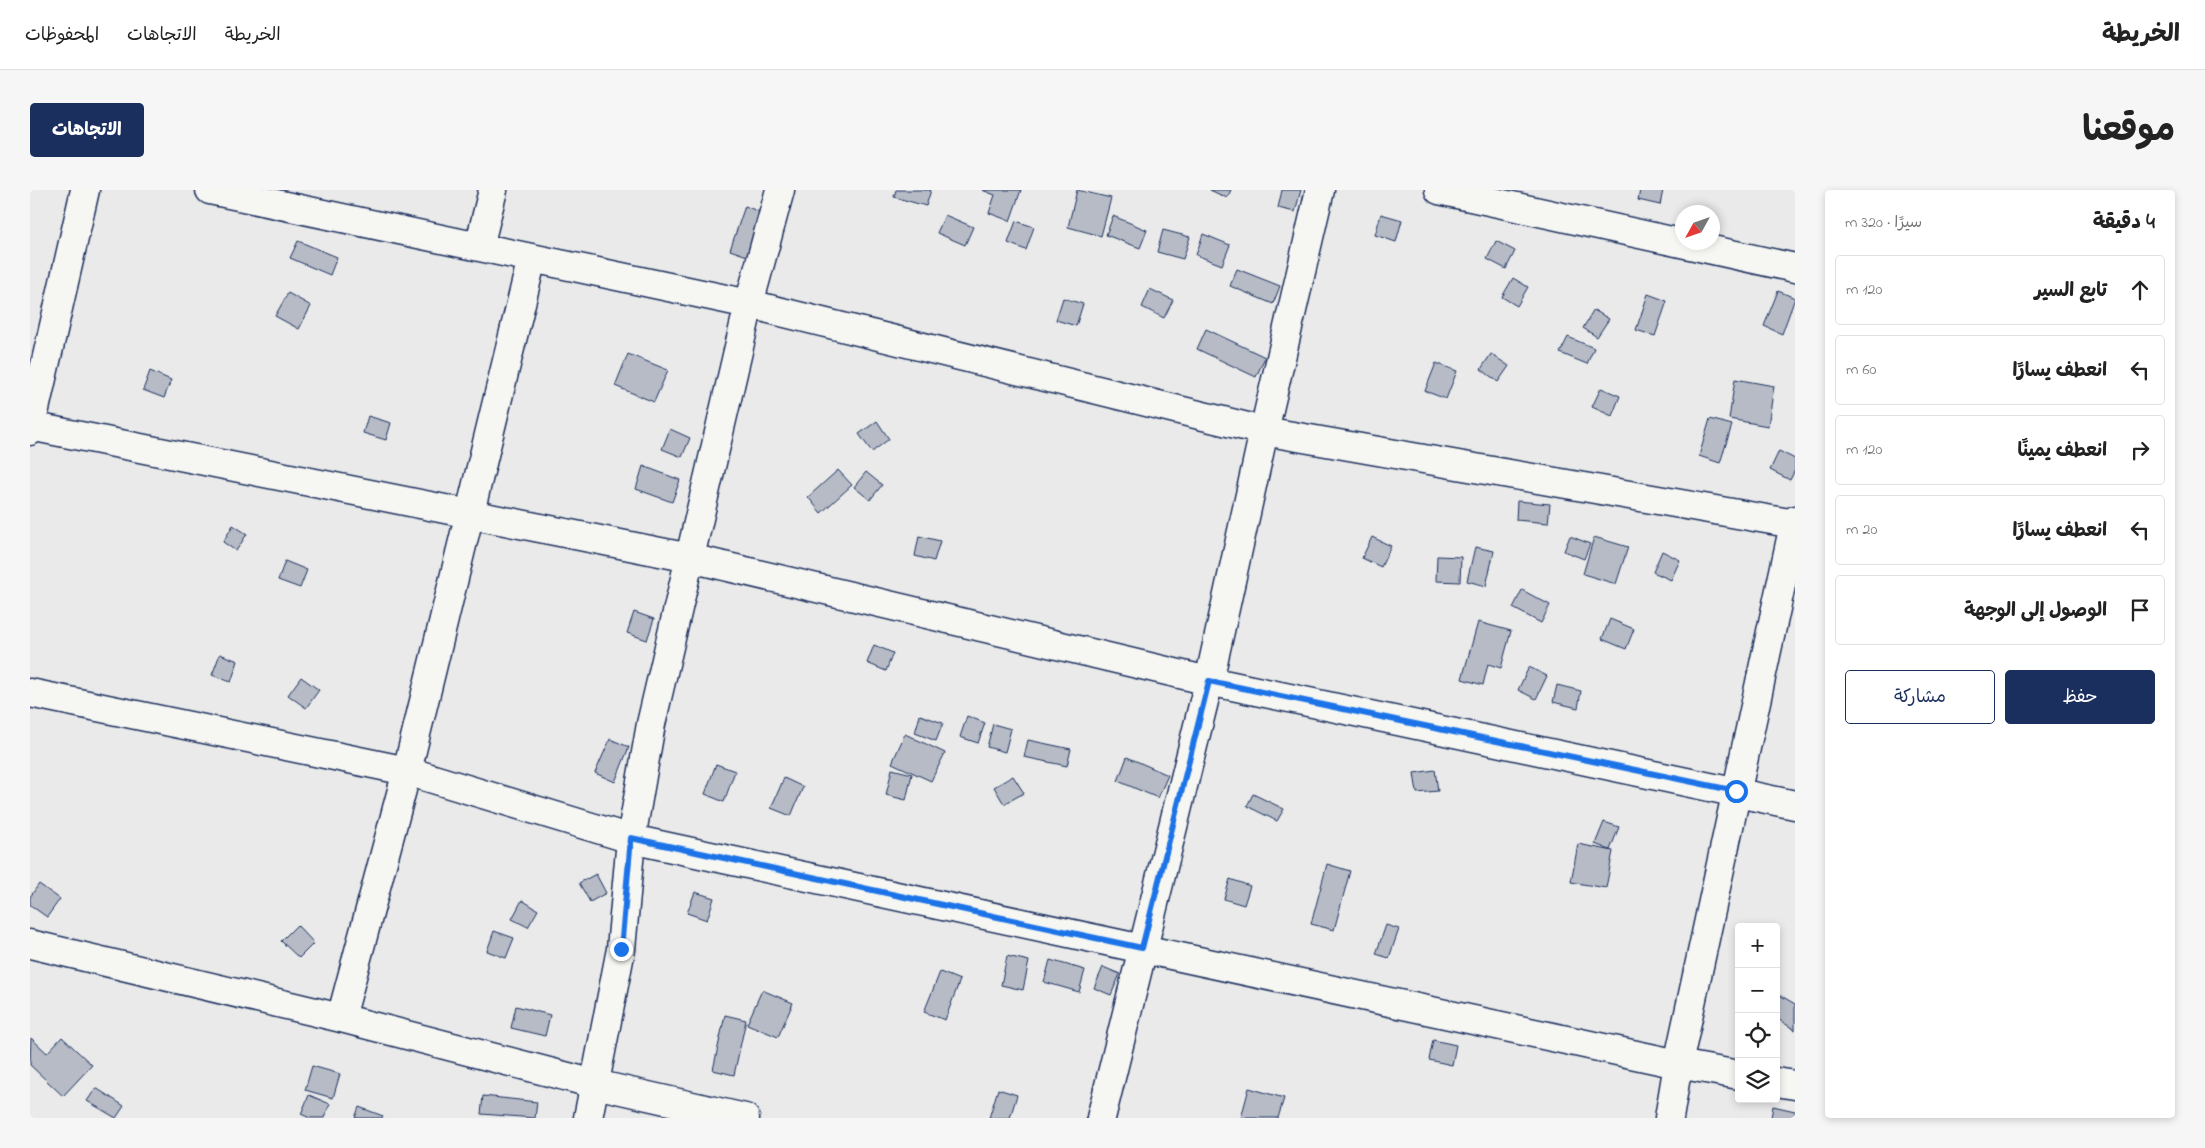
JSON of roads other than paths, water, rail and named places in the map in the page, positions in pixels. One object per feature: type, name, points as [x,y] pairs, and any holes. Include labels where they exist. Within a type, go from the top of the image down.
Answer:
[{"type":"street","points":[[86,190],[30,428],[690,558],[1209,681],[1795,805]]},
{"type":"street","points":[[210,190],[749,304],[1264,431],[1795,522],[1678,1064],[1669,1118]]},
{"type":"street","points":[[479,247],[493,190]]},
{"type":"street","points":[[588,1118],[621,949],[631,838],[651,724],[749,304],[780,190]]},
{"type":"street","points":[[1101,1118],[1209,681],[1320,190]]},
{"type":"street","points":[[1439,190],[1795,268]]},
{"type":"street","points":[[341,1018],[408,771],[532,258]]},
{"type":"street","points":[[30,692],[408,771],[631,838],[1678,1064],[1735,1074]]},
{"type":"street","points":[[30,944],[341,1018],[595,1084],[745,1118]]},
{"type":"street","points":[[1780,1083],[1795,1085]]}]
